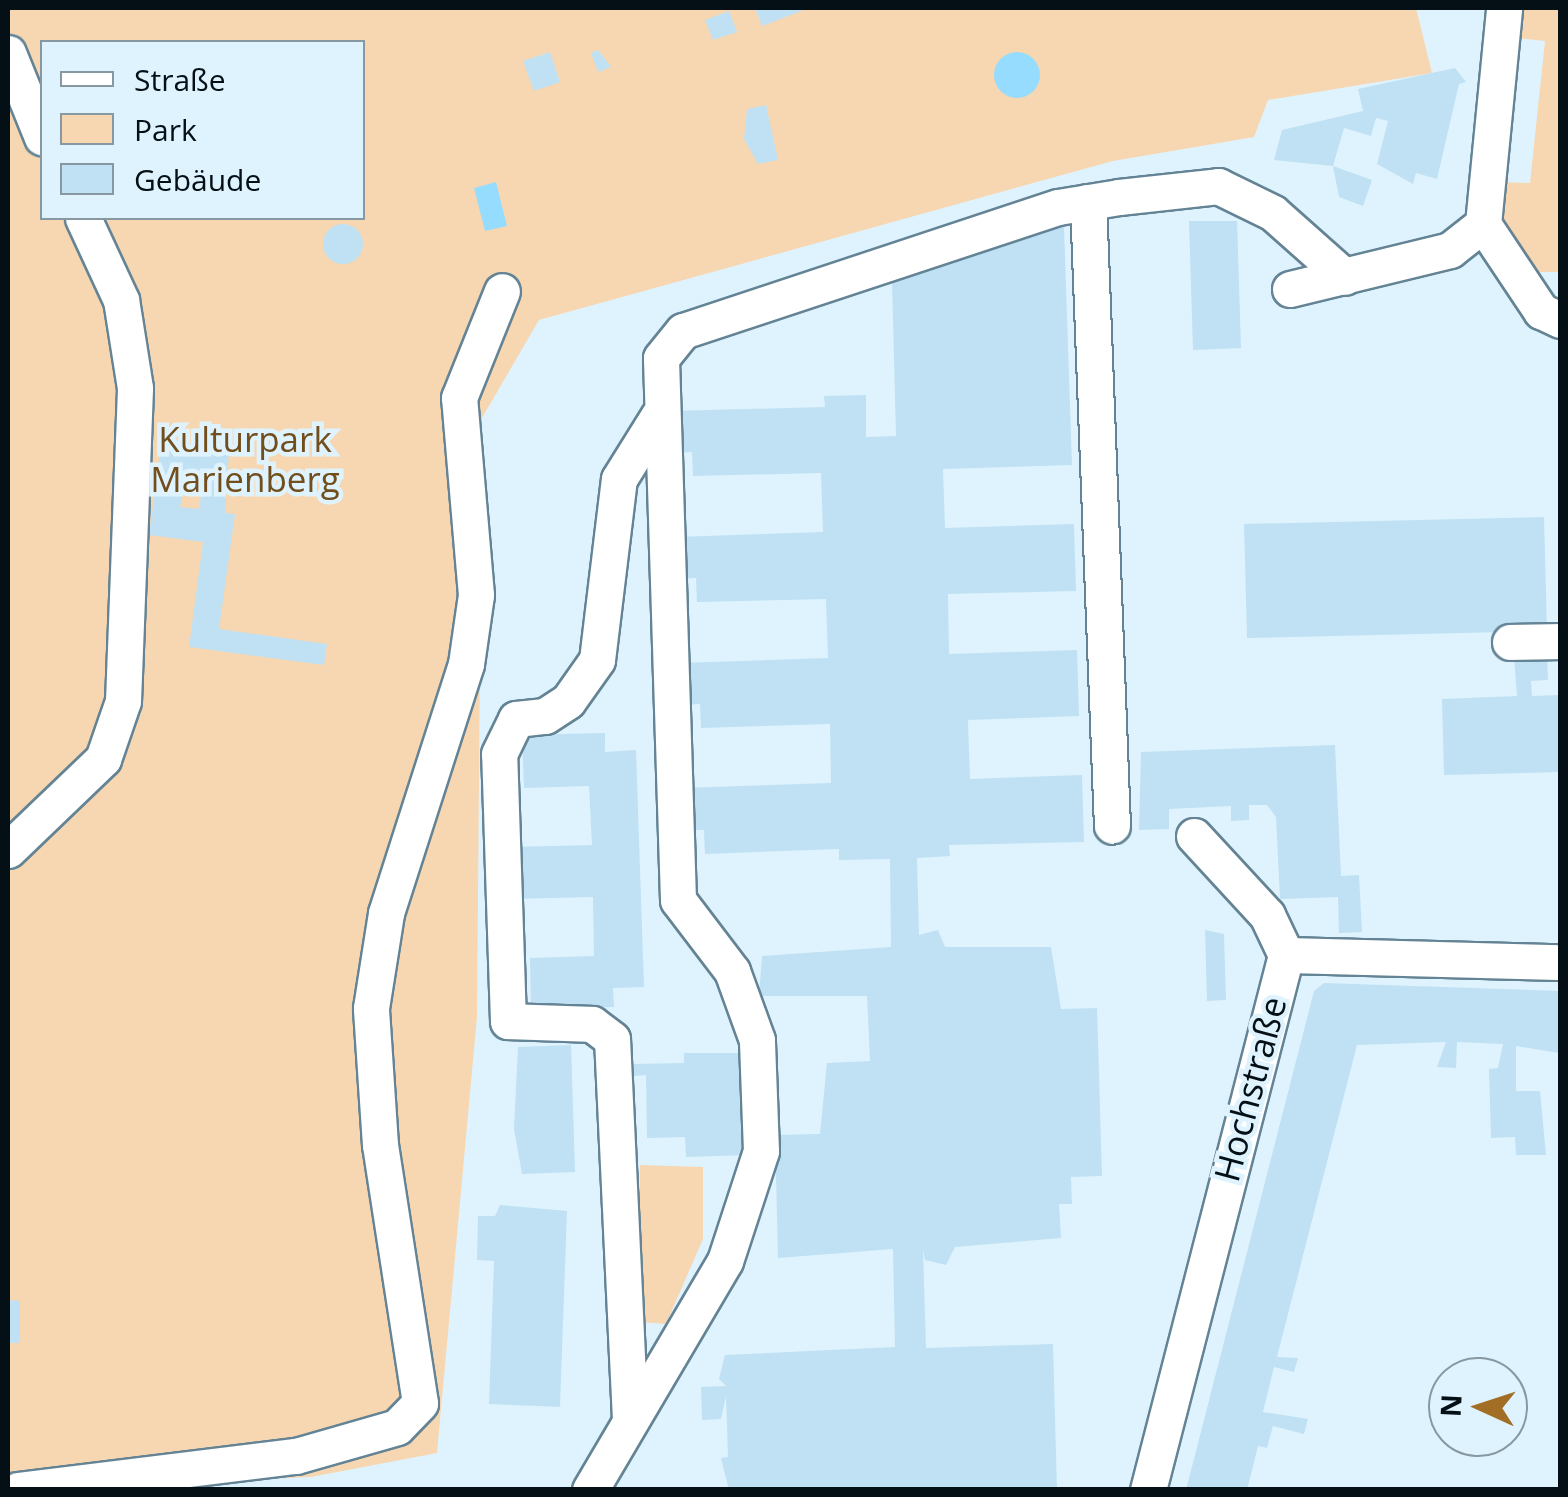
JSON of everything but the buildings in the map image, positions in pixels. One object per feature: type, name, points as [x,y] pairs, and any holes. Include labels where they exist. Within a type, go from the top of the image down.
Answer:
[{"type":"street","points":[[1504,8],[1483,224],[1541,311],[1560,320]]},
{"type":"street","points":[[8,53],[40,132]]},
{"type":"street","points":[[590,1490],[725,1261],[761,1151],[757,1040],[732,970],[678,900],[659,414],[662,358],[682,331],[1088,202],[1218,186],[1273,213],[1345,277]]},
{"type":"street","points":[[1088,202],[1112,826]]},
{"type":"street","points":[[8,850],[103,759],[123,701],[135,388],[121,300],[85,220]]},
{"type":"street","points":[[1290,289],[1450,250],[1483,224]]},
{"type":"street","points":[[18,1490],[296,1456],[396,1427],[420,1403],[380,1145],[371,1008],[386,913],[466,664],[476,595],[459,398],[502,291]]},
{"type":"street","points":[[630,1420],[612,1039],[592,1024],[508,1021],[499,754],[516,719],[556,709],[591,671],[620,479],[659,414]]},
{"type":"street","points":[[1510,642],[1560,641]]},
{"type":"street","points":[[1194,836],[1268,914],[1286,955]]},
{"type":"street","name":"Hochstraße","points":[[1148,1490],[1286,955],[1560,962]]},
{"type":"green space","name":"Kulturpark Marienberg","points":[[8,8],[1416,8],[1432,73],[1268,100],[1254,137],[1113,161],[539,320],[482,418],[477,1017],[437,1453],[311,1477],[8,1490]]},
{"type":"green space","points":[[1519,8],[1560,8],[1560,272],[1528,272],[1497,231],[1498,182],[1530,183],[1545,41],[1516,38]]},
{"type":"green space","points":[[640,1165],[703,1167],[703,1239],[666,1324],[640,1322]]},
{"type":"water","points":[[1017,52],[1033,59],[1040,75],[1033,91],[1017,98],[1001,91],[994,75],[1001,59]]},
{"type":"water","points":[[496,182],[507,226],[485,231],[474,188]]}]
